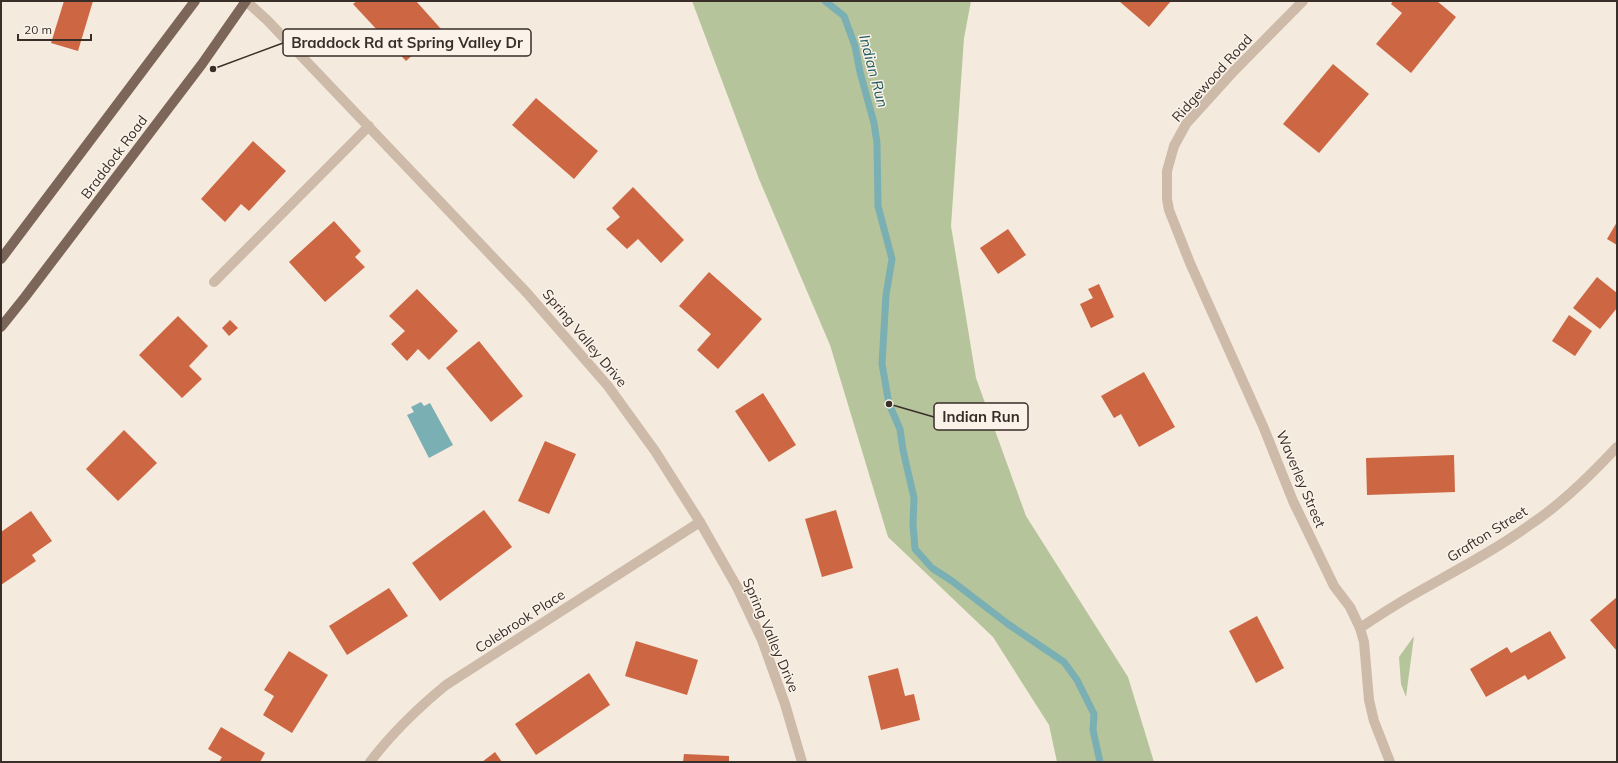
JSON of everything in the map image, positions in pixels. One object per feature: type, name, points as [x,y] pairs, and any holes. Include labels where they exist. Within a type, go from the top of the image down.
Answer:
[{"type":"main road","points":[[1,259],[195,1]]},
{"type":"main road","name":"Braddock Road","points":[[1,327],[202,64],[246,1]]},
{"type":"street","name":"Spring Valley Drive","points":[[246,1],[267,20],[528,292],[608,386],[655,450],[700,522],[737,587],[762,640],[786,704],[802,762]]},
{"type":"street","name":"Ridgewood Road","points":[[1169,210],[1167,199],[1167,171],[1174,146],[1186,124],[1234,72],[1304,1]]},
{"type":"street","points":[[214,282],[369,126]]},
{"type":"street","name":"Waverley Street","points":[[1169,210],[1190,263],[1263,426],[1293,501],[1334,586],[1350,607],[1360,628],[1364,642],[1369,700],[1374,721],[1390,762]]},
{"type":"street","name":"Grafton Street","points":[[1360,628],[1402,601],[1495,548],[1532,524],[1568,495],[1617,448]]},
{"type":"street","name":"Colebrook Place","points":[[370,762],[386,741],[416,710],[446,686],[700,522]]},
{"type":"green space","points":[[692,1],[971,1],[964,38],[951,226],[976,378],[1026,516],[1128,677],[1154,762],[1057,762],[1049,725],[993,637],[888,537],[830,345],[759,179]]},
{"type":"green space","points":[[1414,636],[1406,697],[1401,684],[1399,657]]},
{"type":"water","points":[[421,402],[424,406],[430,403],[453,445],[429,458],[407,415],[414,412],[411,407]]},
{"type":"building","points":[[64,1],[93,1],[78,51],[51,43]]},
{"type":"building","points":[[357,1],[416,1],[441,29],[406,61],[353,4]]},
{"type":"building","points":[[1119,1],[1171,1],[1149,27]]},
{"type":"building","points":[[1393,1],[1437,1],[1456,17],[1411,73],[1376,44],[1402,13],[1391,4]]},
{"type":"building","points":[[1333,64],[1369,94],[1319,153],[1283,124]]},
{"type":"building","points":[[536,98],[598,151],[574,179],[512,125]]},
{"type":"building","points":[[253,141],[286,171],[249,211],[241,204],[225,222],[201,199]]},
{"type":"building","points":[[633,187],[684,240],[661,263],[638,239],[627,249],[606,229],[620,217],[612,208]]},
{"type":"building","points":[[334,221],[361,251],[355,257],[365,267],[325,302],[289,262]]},
{"type":"building","points":[[1617,222],[1617,245],[1607,239]]},
{"type":"building","points":[[1008,229],[1026,255],[998,274],[980,248]]},
{"type":"building","points":[[709,272],[762,319],[718,369],[697,350],[711,334],[679,306]]},
{"type":"building","points":[[1597,277],[1617,293],[1617,308],[1600,329],[1573,308]]},
{"type":"building","points":[[1099,284],[1114,317],[1091,328],[1080,304],[1093,298],[1088,289]]},
{"type":"building","points":[[417,289],[458,331],[429,360],[418,349],[407,361],[391,344],[405,331],[389,316]]},
{"type":"building","points":[[1569,315],[1592,331],[1575,356],[1552,341]]},
{"type":"building","points":[[178,316],[208,346],[189,366],[202,379],[182,398],[139,355]]},
{"type":"building","points":[[230,320],[238,328],[229,336],[222,328]]},
{"type":"building","points":[[479,341],[523,396],[491,422],[446,368]]},
{"type":"building","points":[[1144,372],[1175,427],[1139,447],[1121,414],[1114,418],[1101,396]]},
{"type":"building","points":[[763,393],[796,445],[769,462],[735,411]]},
{"type":"building","points":[[124,430],[157,463],[118,501],[86,469]]},
{"type":"building","points":[[545,441],[576,454],[549,514],[518,501]]},
{"type":"building","points":[[1454,455],[1455,492],[1367,495],[1366,458]]},
{"type":"building","points":[[484,510],[512,547],[440,601],[412,563]]},
{"type":"building","points":[[836,510],[853,568],[822,577],[805,519]]},
{"type":"building","points":[[31,511],[52,541],[32,555],[36,561],[1,585],[1,532]]},
{"type":"building","points":[[389,588],[408,616],[347,655],[329,626]]},
{"type":"building","points":[[1617,597],[1617,651],[1590,620]]},
{"type":"building","points":[[1257,616],[1284,668],[1256,683],[1229,631]]},
{"type":"building","points":[[1550,631],[1566,658],[1528,680],[1525,675],[1486,697],[1470,669],[1507,647],[1511,653]]},
{"type":"building","points":[[636,641],[698,660],[687,695],[625,676]]},
{"type":"building","points":[[289,651],[328,675],[292,733],[263,715],[274,696],[264,690]]},
{"type":"building","points":[[898,668],[905,696],[914,694],[920,720],[881,730],[868,676]]},
{"type":"building","points":[[589,673],[610,705],[536,755],[515,724]]},
{"type":"building","points":[[221,727],[265,753],[260,762],[219,762],[222,757],[208,749]]},
{"type":"building","points":[[495,752],[502,762],[482,762]]},
{"type":"building","points":[[684,754],[729,756],[729,762],[683,762]]},
{"type":"waterway","name":"Indian Run","points":[[825,1],[844,16],[855,46],[860,72],[874,123],[877,143],[878,206],[892,259],[886,295],[882,364],[889,404],[900,429],[903,450],[914,498],[913,524],[915,549],[932,568],[952,581],[1008,624],[1064,662],[1077,680],[1094,714],[1093,730],[1100,762]]},
{"type":"place","name":"Braddock Rd at Spring Valley Dr","points":[[213,69]]},
{"type":"place","name":"Indian Run","points":[[889,404]]}]
